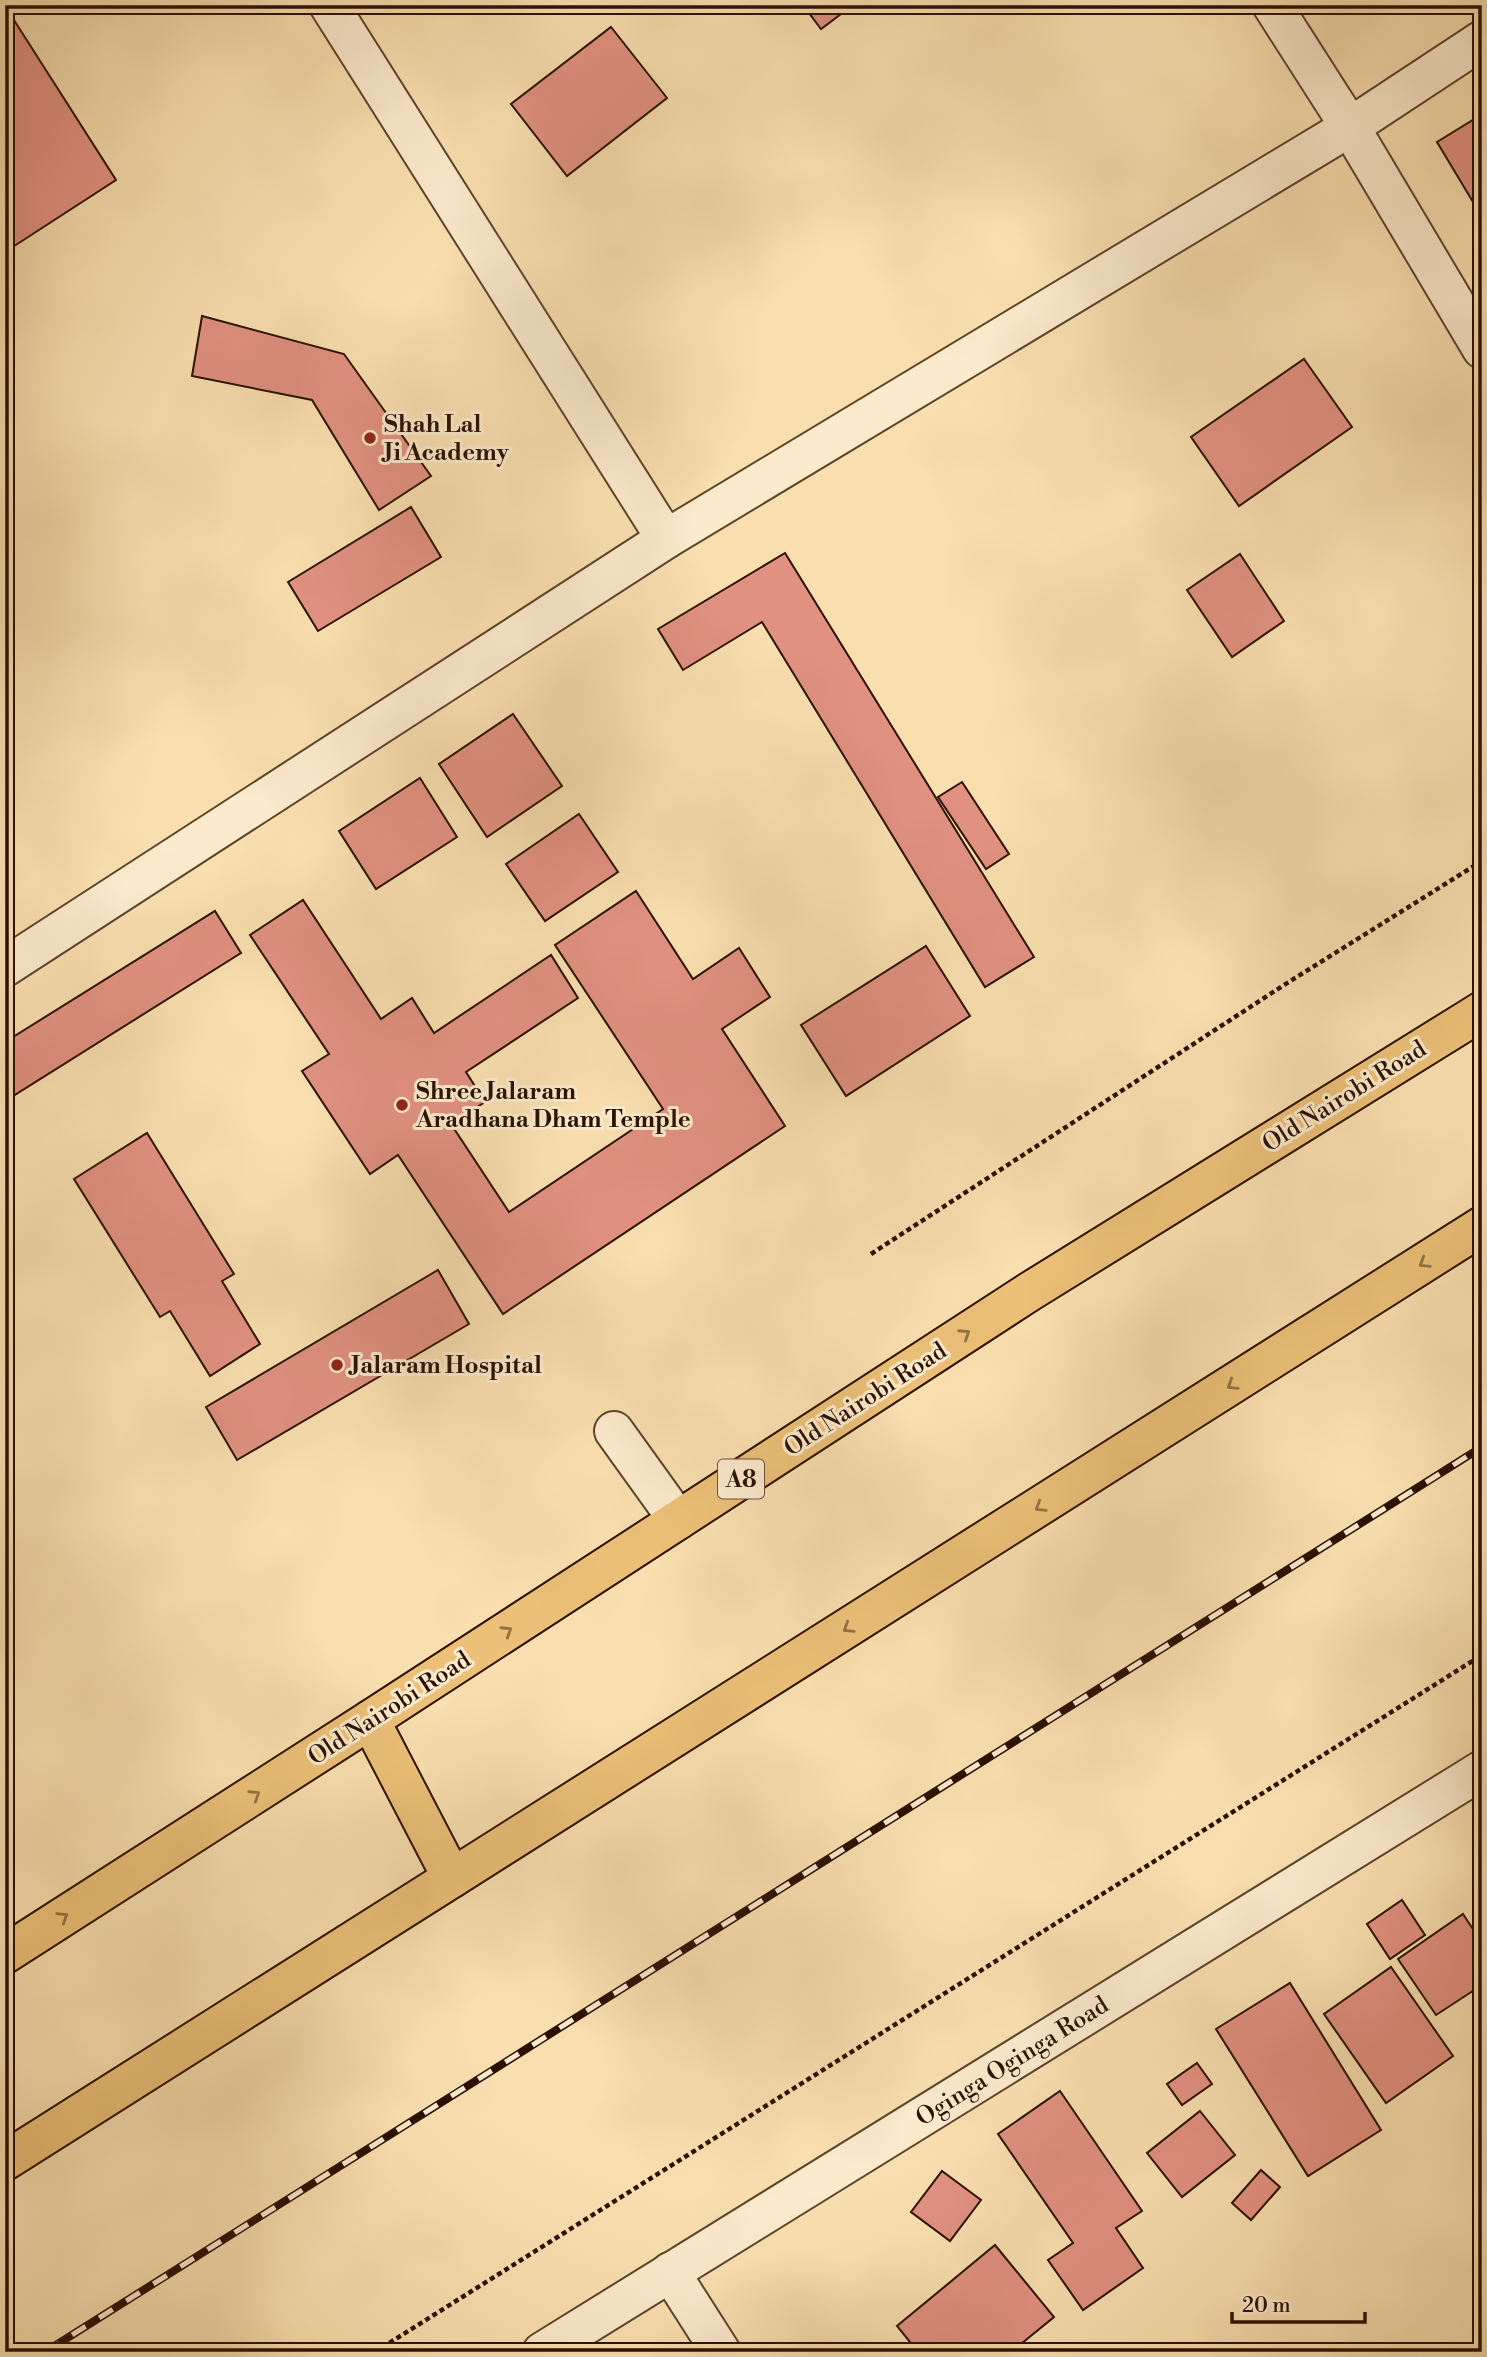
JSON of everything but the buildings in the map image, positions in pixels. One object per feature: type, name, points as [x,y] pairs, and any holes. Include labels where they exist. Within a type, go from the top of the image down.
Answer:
[{"type":"highway","name":"Old Nairobi Road","points":[[5,1954],[1028,1292],[1482,1010]]},
{"type":"highway","points":[[5,2161],[1482,1226]]},
{"type":"highway","points":[[370,1720],[452,1878]]},
{"type":"street","points":[[329,5],[666,539]]},
{"type":"street","points":[[1272,5],[1350,127],[1482,349]]},
{"type":"street","points":[[5,967],[666,539],[1350,127],[1482,40]]},
{"type":"street","points":[[614,1431],[678,1520]]},
{"type":"street","name":"Oginga Oginga Road","points":[[542,2352],[1482,1770]]},
{"type":"street","points":[[670,2272],[721,2352]]},
{"type":"path","points":[[872,1254],[1284,985],[1482,860]]},
{"type":"path","points":[[375,2352],[1482,1655]]},
{"type":"railway","points":[[45,2352],[1482,1447]]},
{"type":"place","name":"Shah Lal Ji Academy","points":[[370,438]]},
{"type":"place","name":"Shree Jalaram Aradhana Dham Temple","points":[[402,1105]]},
{"type":"place","name":"Jalaram Hospital","points":[[337,1365]]}]
